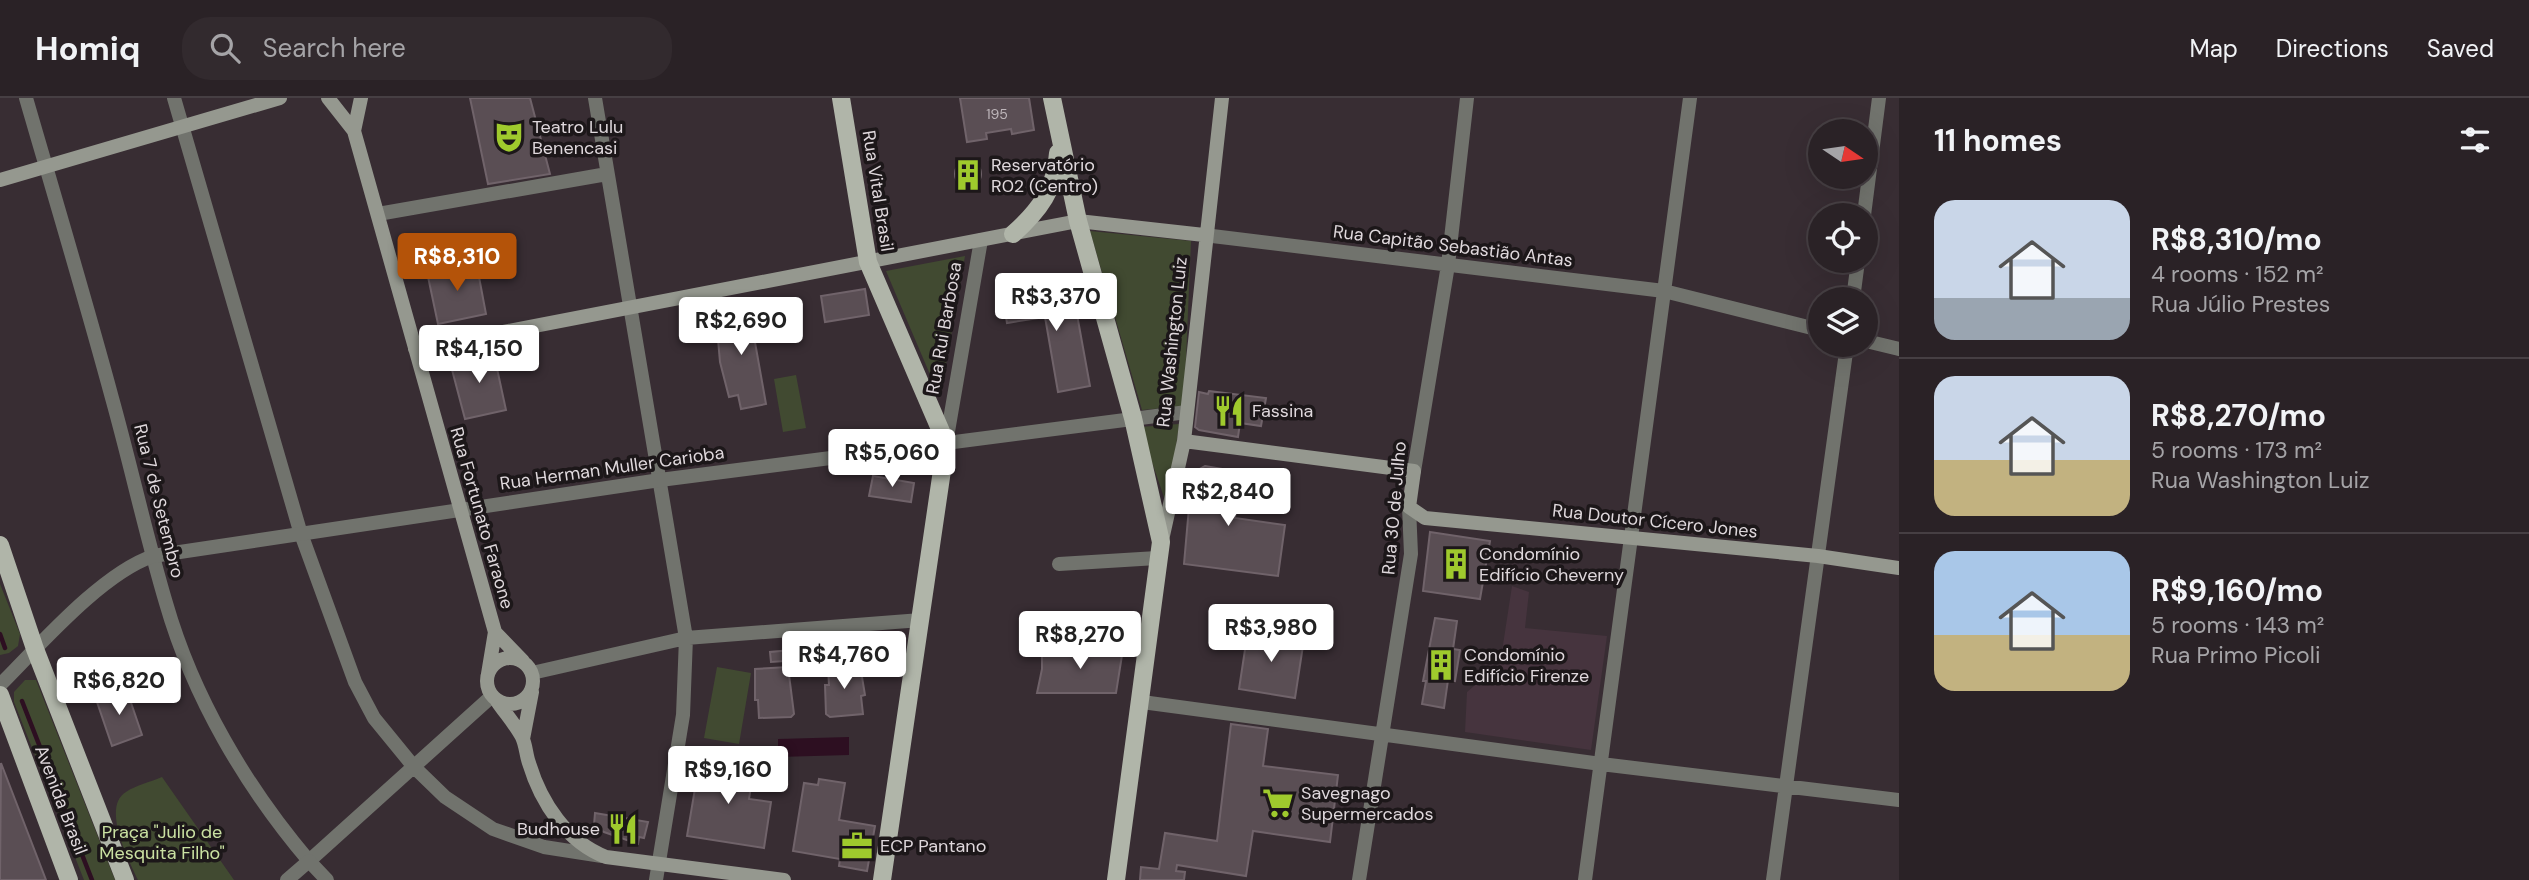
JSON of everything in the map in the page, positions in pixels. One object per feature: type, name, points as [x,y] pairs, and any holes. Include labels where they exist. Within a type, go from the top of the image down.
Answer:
[{"type":"main road","points":[[0,180],[280,98]]},
{"type":"main road","points":[[328,98],[340,103],[355,98]]},
{"type":"main road","name":"Rua Fortunato Faraone","points":[[328,98],[354,131],[495,632]]},
{"type":"main road","name":"Rua Fortunato Faraone","points":[[354,131],[361,98]]},
{"type":"main road","name":"Rua Vital Brasil","points":[[841,98],[867,262],[946,443]]},
{"type":"main road","points":[[1052,98],[1078,221],[1133,418],[1159,550]]},
{"type":"main road","name":"Rua Washington Luiz","points":[[1116,880],[1142,702],[1159,550],[1184,441],[1204,235],[1222,98]]},
{"type":"main road","points":[[1013,234],[1040,208],[1051,189],[1059,139]]},
{"type":"main road","name":"Rua Capitão Sebastião Antas","points":[[415,349],[1078,221],[1204,235]]},
{"type":"main road","points":[[1184,441],[1414,471]]},
{"type":"main road","name":"Rua Rui Barbosa","points":[[882,880],[946,443]]},
{"type":"main road","name":"Rua 30 de Julho","points":[[1409,507],[1414,471]]},
{"type":"main road","name":"Rua Doutor Cícero Jones","points":[[1409,507],[1425,518],[1818,556],[1899,568]]},
{"type":"main road","name":"Avenida Brasil","points":[[0,545],[35,649],[125,880]]},
{"type":"main road","points":[[495,632],[488,689],[523,739],[534,775],[551,810],[577,842],[606,857],[784,880]]},
{"type":"main road","points":[[495,632],[531,676],[523,739]]},
{"type":"main road","points":[[488,674],[503,659],[517,659],[531,676]]},
{"type":"main road","points":[[495,698],[519,703],[531,676]]},
{"type":"main road","name":"Avenida Brasil","points":[[0,695],[69,880]]},
{"type":"street","name":"Rua 7 de Setembro","points":[[26,98],[113,399],[153,556],[179,641],[218,727],[260,799],[327,880]]},
{"type":"street","points":[[174,98],[300,531],[355,682],[374,718],[414,767],[444,797],[493,829],[544,848],[606,857]]},
{"type":"street","points":[[594,98],[686,638],[683,715],[656,880]]},
{"type":"street","name":"Rua 30 de Julho","points":[[1414,471],[1448,265],[1467,98]]},
{"type":"street","points":[[1585,880],[1690,98]]},
{"type":"street","points":[[1866,203],[1879,98]]},
{"type":"street","points":[[378,214],[607,174]]},
{"type":"street","name":"Rua Capitão Sebastião Antas","points":[[1204,235],[1664,291],[1808,327]]},
{"type":"street","name":"Rua Rui Barbosa","points":[[946,443],[981,240]]},
{"type":"street","points":[[1878,344],[1899,349]]},
{"type":"street","points":[[1773,880],[1845,357]]},
{"type":"street","name":"Rua Herman Muller Carioba","points":[[0,685],[109,580],[135,562],[153,556],[300,531],[660,480],[1187,412]]},
{"type":"street","name":"Rua 30 de Julho","points":[[1359,880],[1411,554],[1409,507]]},
{"type":"street","points":[[1059,564],[1159,550]]},
{"type":"street","points":[[531,676],[686,638],[921,620]]},
{"type":"street","points":[[287,880],[495,698]]},
{"type":"street","points":[[1142,702],[1601,764],[1899,800]]},
{"type":"shaded area","points":[[1512,586],[1529,592],[1525,628],[1607,636],[1591,750],[1465,732],[1467,692],[1488,674],[1499,671]]},
{"type":"shaded area","points":[[849,737],[849,755],[778,757],[778,739]]},
{"type":"green space","points":[[1090,231],[1191,241],[1184,406],[1142,410]]},
{"type":"green space","points":[[965,256],[940,398],[886,271]]},
{"type":"green space","points":[[796,375],[806,428],[783,432],[774,379]]},
{"type":"green space","points":[[1179,424],[1168,509],[1140,427]]},
{"type":"green space","points":[[0,584],[20,634],[18,646],[9,653],[0,655]]},
{"type":"green space","points":[[717,667],[751,673],[739,744],[704,738]]},
{"type":"green space","points":[[25,680],[36,680],[115,880],[84,880],[14,702],[14,692]]},
{"type":"green space","name":"Praça \"Julio de Mesquita Filho\"","points":[[162,777],[234,880],[138,880],[119,834],[116,809],[119,799],[126,792]]},
{"type":"building","name":"Teatro Lulu Benencasi","points":[[470,98],[530,98],[550,174],[488,184]]},
{"type":"building","points":[[960,98],[1029,98],[1034,130],[1012,134],[1011,129],[986,133],[987,139],[967,142]]},
{"type":"building","name":"Reservatório R02 (Centro)","points":[[968,161],[977,165],[981,174],[977,183],[968,187],[959,183],[955,174],[959,165]]},
{"type":"building","points":[[476,261],[486,314],[438,324],[427,272]]},
{"type":"building","points":[[1072,287],[1090,386],[1058,392],[1045,317],[1007,323],[1003,300]]},
{"type":"building","points":[[865,289],[869,315],[825,322],[821,296]]},
{"type":"building","points":[[748,303],[766,404],[741,409],[738,395],[729,397],[720,362],[717,328],[727,325],[724,307]]},
{"type":"building","points":[[493,350],[506,410],[465,419],[451,366],[471,360],[470,355]]},
{"type":"building","name":"Fassina","points":[[1209,391],[1266,398],[1261,426],[1240,423],[1238,437],[1199,430],[1195,427],[1199,392],[1208,394]]},
{"type":"building","points":[[1205,466],[1240,472],[1235,518],[1285,525],[1278,576],[1184,564],[1192,473]]},
{"type":"building","points":[[873,476],[914,483],[911,502],[869,496]]},
{"type":"building","name":"Condomínio Edifício Cheverny","points":[[1430,532],[1490,541],[1480,599],[1423,591]]},
{"type":"building","name":"Condomínio Edifício Firenze","points":[[1435,618],[1457,621],[1453,649],[1460,650],[1455,681],[1448,680],[1444,708],[1422,704],[1426,681],[1423,681]]},
{"type":"building","points":[[1248,630],[1304,639],[1295,698],[1239,689]]},
{"type":"building","points":[[814,648],[815,659],[771,662],[770,652]]},
{"type":"building","points":[[1042,648],[1123,649],[1116,693],[1037,693],[1042,669]]},
{"type":"building","points":[[860,665],[865,695],[861,696],[863,714],[830,717],[826,714],[825,685],[829,685],[828,667]]},
{"type":"building","points":[[788,667],[794,714],[791,717],[759,718],[758,700],[755,700],[755,669]]},
{"type":"building","points":[[126,688],[142,735],[112,746],[96,699]]},
{"type":"building","name":"Savegnago Supermercados","points":[[1231,724],[1268,729],[1263,766],[1338,775],[1330,842],[1253,831],[1246,876],[1177,865],[1176,871],[1185,872],[1184,880],[1140,880],[1141,867],[1159,869],[1165,833],[1217,841]]},
{"type":"building","points":[[700,759],[754,767],[749,799],[771,802],[764,848],[687,836]]},
{"type":"building","points":[[1,763],[46,880],[0,880]]},
{"type":"building","points":[[819,779],[845,783],[839,820],[875,826],[867,871],[839,866],[840,859],[793,851],[804,783],[818,785]]},
{"type":"building","name":"Budhouse","points":[[595,813],[648,822],[644,838],[639,837],[638,844],[604,832],[594,825]]},
{"type":"waterway","points":[[0,634],[5,648]]},
{"type":"waterway","points":[[22,701],[92,880]]},
{"type":"place","name":"Teatro Lulu Benencasi","points":[[509,137]]},
{"type":"place","name":"Reservatório R02 (Centro)","points":[[968,175]]},
{"type":"place","name":"Fassina","points":[[1229,411]]},
{"type":"place","name":"Condomínio Edifício Cheverny","points":[[1456,564]]},
{"type":"place","name":"Condomínio Edifício Firenze","points":[[1441,665]]},
{"type":"place","name":"Savegnago Supermercados","points":[[1278,803]]},
{"type":"place","name":"Budhouse","points":[[623,829]]},
{"type":"place","name":"ECP Pantano","points":[[857,846]]}]
